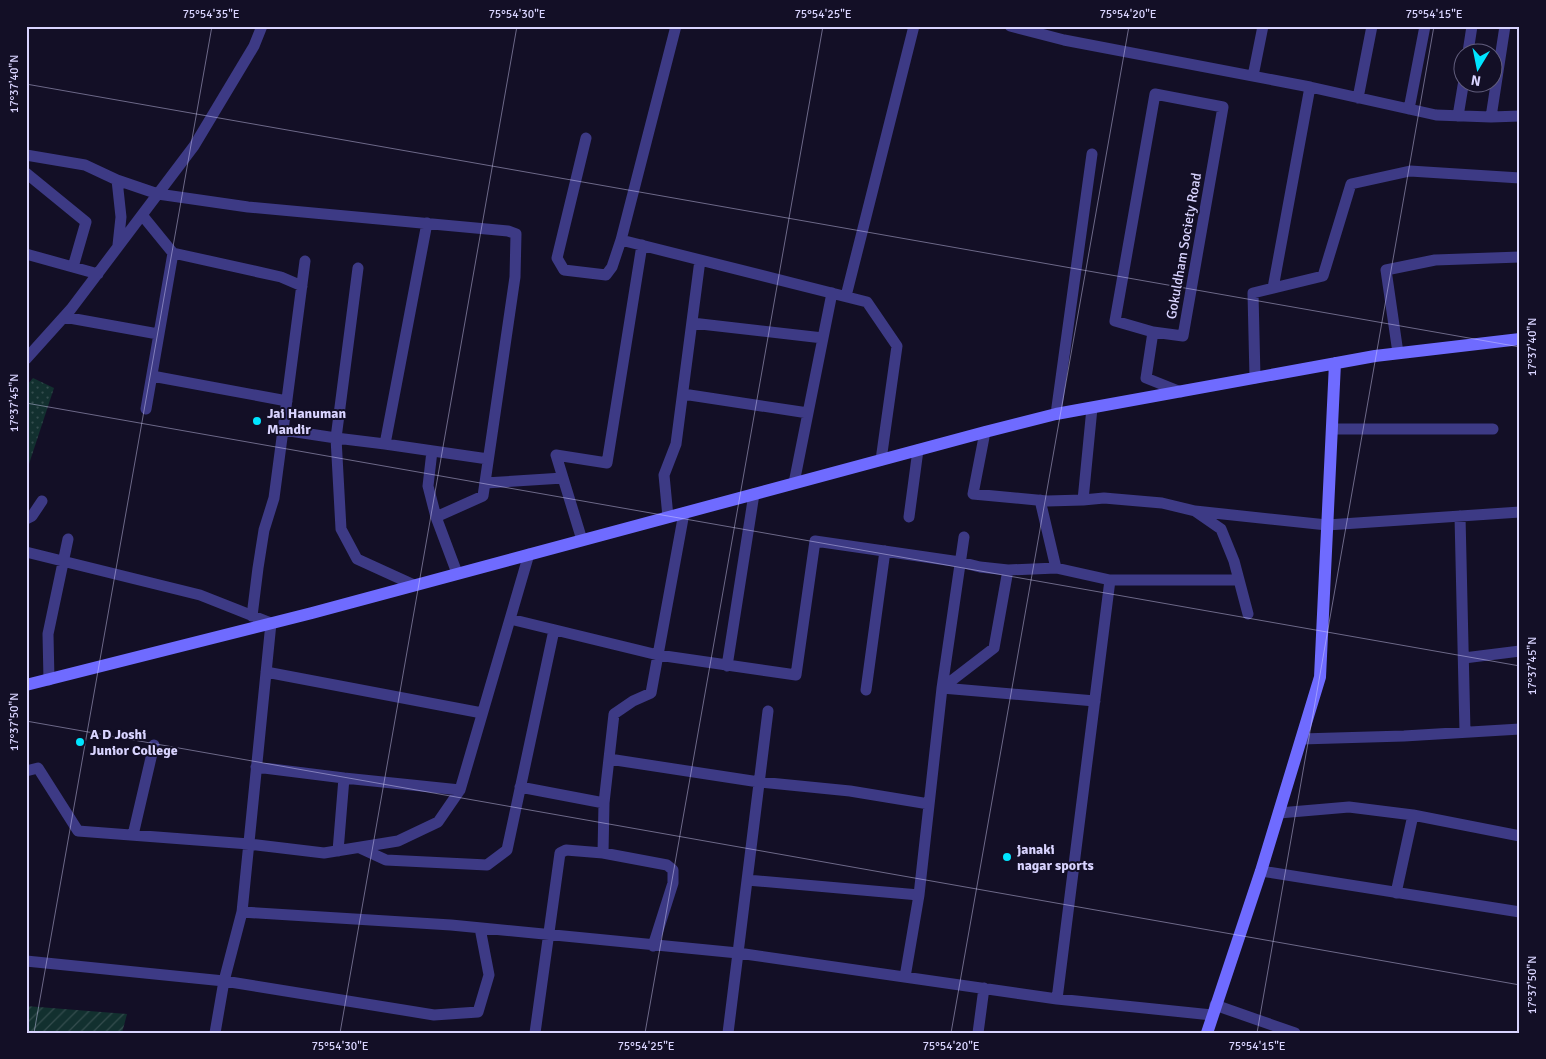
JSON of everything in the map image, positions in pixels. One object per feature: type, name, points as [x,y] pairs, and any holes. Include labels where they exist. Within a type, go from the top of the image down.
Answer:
[{"type":"street","points":[[26,359],[64,317],[98,274],[194,146],[254,46],[262,26]]},
{"type":"street","points":[[586,138],[557,258],[564,270],[606,275],[612,267],[622,240],[676,26]]},
{"type":"street","points":[[846,296],[914,26]]},
{"type":"street","points":[[1010,26],[1064,40],[1310,87],[1436,115],[1520,116]]},
{"type":"street","points":[[1253,76],[1263,26]]},
{"type":"street","points":[[1358,98],[1372,26]]},
{"type":"street","points":[[1409,109],[1425,26]]},
{"type":"street","points":[[1470,42],[1472,26]]},
{"type":"street","points":[[1491,117],[1505,26]]},
{"type":"street","points":[[1273,288],[1310,87]]},
{"type":"street","points":[[1458,116],[1462,92]]},
{"type":"street","name":"Gokuldham Society Road","points":[[1155,94],[1224,106],[1183,336],[1153,332],[1115,321],[1155,94]]},
{"type":"street","points":[[1056,414],[1092,154]]},
{"type":"street","points":[[26,155],[84,165],[117,180],[158,194],[248,207],[508,231],[516,234],[514,277],[483,496],[436,517]]},
{"type":"street","points":[[1255,378],[1253,293],[1324,276],[1351,184],[1410,171],[1520,178]]},
{"type":"street","points":[[26,173],[86,222],[73,267]]},
{"type":"street","points":[[117,180],[121,217],[118,247]]},
{"type":"street","points":[[142,215],[173,253],[281,278],[302,286]]},
{"type":"street","points":[[385,444],[427,223]]},
{"type":"street","points":[[622,240],[867,302],[897,346],[882,460]]},
{"type":"street","points":[[582,540],[556,454],[607,463],[642,245]]},
{"type":"street","points":[[146,409],[173,253]]},
{"type":"street","points":[[26,254],[98,274]]},
{"type":"street","points":[[1398,353],[1386,270],[1435,260],[1520,257]]},
{"type":"street","points":[[668,517],[664,475],[676,444],[700,260]]},
{"type":"street","points":[[252,616],[264,530],[274,498],[305,261]]},
{"type":"street","points":[[358,268],[336,438],[341,529],[357,559],[414,585]]},
{"type":"street","points":[[794,483],[832,293]]},
{"type":"street","points":[[64,317],[158,334]]},
{"type":"street","points":[[692,323],[823,338]]},
{"type":"street","name":"Gokuldham Society Road","points":[[1153,332],[1146,378],[1181,392]]},
{"type":"street","points":[[26,685],[271,623],[1056,414],[1398,353],[1520,339]]},
{"type":"street","points":[[1207,1033],[1213,1010],[1261,871],[1320,676],[1335,364]]},
{"type":"street","points":[[152,376],[287,401]]},
{"type":"street","points":[[683,394],[808,414]]},
{"type":"street","points":[[1083,500],[1092,408]]},
{"type":"street","points":[[1332,430],[1493,428]]},
{"type":"street","points":[[283,430],[488,459]]},
{"type":"street","points":[[985,432],[973,494],[1040,500],[1104,498],[1162,503],[1195,511],[1327,525],[1520,512]]},
{"type":"street","points":[[910,517],[918,450]]},
{"type":"street","points":[[432,451],[428,486],[436,517],[457,573]]},
{"type":"street","points":[[485,483],[563,478]]},
{"type":"street","points":[[727,666],[754,494]]},
{"type":"street","points":[[1040,500],[1056,568]]},
{"type":"street","points":[[26,519],[32,516],[42,501]]},
{"type":"street","points":[[1195,511],[1221,530],[1234,561],[1248,614]]},
{"type":"street","points":[[603,853],[604,803],[614,714],[632,701],[651,693],[684,513]]},
{"type":"street","points":[[1460,516],[1465,732]]},
{"type":"street","points":[[905,977],[919,896],[942,688],[964,537]]},
{"type":"street","points":[[48,680],[48,634],[68,539]]},
{"type":"street","points":[[510,619],[658,655],[796,675],[815,541],[960,562],[980,567],[1008,570],[1056,568],[1110,580],[1239,580]]},
{"type":"street","points":[[26,552],[200,595],[271,623]]},
{"type":"street","points":[[866,690],[885,552]]},
{"type":"street","points":[[26,770],[38,768],[78,831],[249,844],[324,853],[398,841],[438,822],[460,790],[529,554]]},
{"type":"street","points":[[942,688],[994,648],[1008,570]]},
{"type":"street","points":[[1057,998],[1110,580]]},
{"type":"street","points":[[215,1033],[224,981],[242,912],[271,623]]},
{"type":"street","points":[[360,848],[386,860],[486,865],[506,850],[554,630]]},
{"type":"street","points":[[1464,658],[1520,651]]},
{"type":"street","points":[[266,672],[482,713]]},
{"type":"street","points":[[942,688],[1095,701]]},
{"type":"street","points":[[728,1033],[768,711]]},
{"type":"street","points":[[1301,739],[1404,736],[1520,729]]},
{"type":"street","points":[[133,835],[154,745]]},
{"type":"street","points":[[609,759],[759,782],[850,791],[929,804]]},
{"type":"street","points":[[256,766],[344,778],[460,790]]},
{"type":"street","points":[[338,851],[344,778]]},
{"type":"street","points":[[520,787],[604,803]]},
{"type":"street","points":[[1278,812],[1349,807],[1413,815],[1520,836]]},
{"type":"street","points":[[1396,892],[1413,815]]},
{"type":"street","points":[[535,1033],[560,852],[566,850],[603,853],[667,865],[673,870],[673,883],[653,946]]},
{"type":"street","points":[[1261,871],[1520,912]]},
{"type":"street","points":[[747,880],[919,896]]},
{"type":"street","points":[[242,912],[480,928],[738,953],[1057,998],[1213,1010],[1295,1033]]},
{"type":"street","points":[[26,961],[224,981],[434,1015],[478,1012],[489,975],[480,928]]},
{"type":"street","points":[[978,1033],[984,988]]},
{"type":"green space","points":[[33,378],[54,388],[26,473],[26,386]]},
{"type":"green space","points":[[26,1006],[127,1014],[122,1033],[26,1033]]},
{"type":"place","name":"Jai Hanuman Mandir","points":[[257,421]]},
{"type":"place","name":"A D Joshi Junior College","points":[[80,742]]},
{"type":"place","name":"janaki nagar sports","points":[[1007,857]]}]
